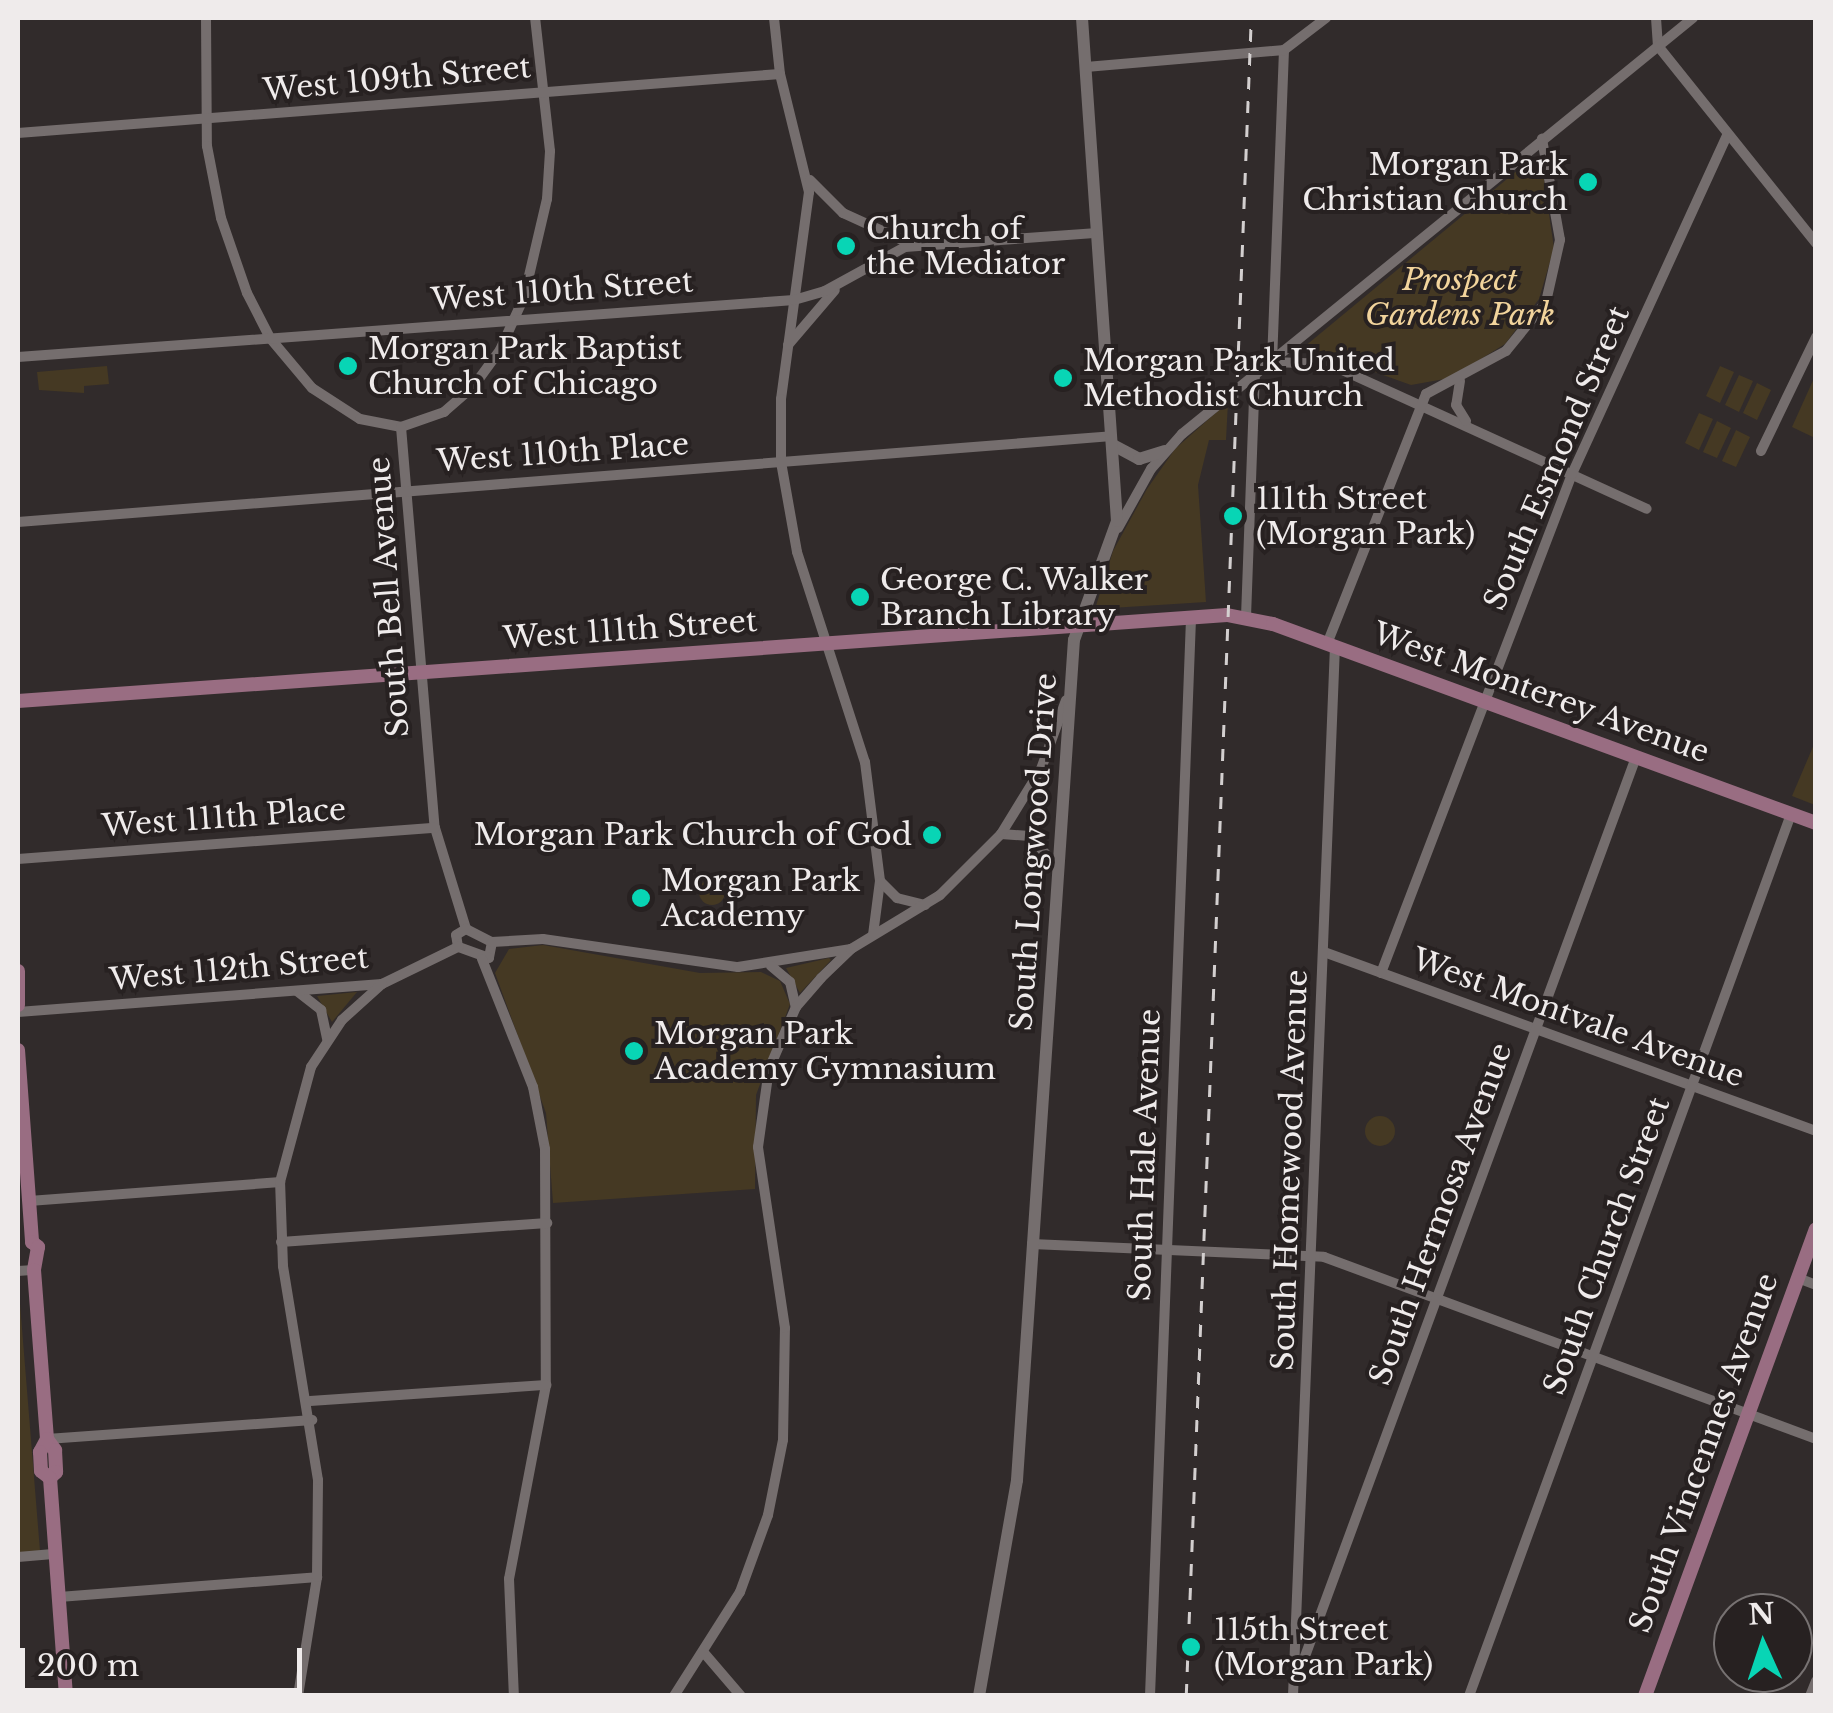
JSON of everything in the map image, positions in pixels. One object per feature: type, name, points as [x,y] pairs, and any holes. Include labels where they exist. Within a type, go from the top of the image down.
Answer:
[{"type":"main road","name":"West 111th Street","points":[[18,701],[1076,624],[1246,616]]},
{"type":"main road","name":"West Monterey Avenue","points":[[1246,616],[1816,822]]},
{"type":"main road","points":[[18,972],[18,1008]]},
{"type":"main road","points":[[18,1050],[32,1242],[27,1262],[34,1270],[47,1439],[56,1450],[56,1472],[50,1478],[66,1696]]},
{"type":"main road","name":"South Vincennes Avenue","points":[[1645,1696],[1816,1230]]},
{"type":"street","points":[[206,18],[205,120],[221,218],[270,338],[330,403],[360,420],[401,427]]},
{"type":"street","name":"South Bell Avenue","points":[[466,929],[435,828],[401,427],[459,401],[488,370],[516,319],[547,199],[546,92],[535,18]]},
{"type":"street","points":[[774,18],[780,74],[807,174],[804,262],[788,346],[781,462],[792,533],[865,762],[880,881],[873,935]]},
{"type":"street","name":"South Longwood Drive","points":[[980,1696],[1012,1523],[1069,684],[1076,624],[1115,534],[1113,441],[1082,18]]},
{"type":"street","points":[[1086,66],[1284,50],[1326,18]]},
{"type":"street","points":[[1656,18],[1658,46],[1816,243]]},
{"type":"street","points":[[1115,534],[1165,451],[1693,18]]},
{"type":"street","points":[[1272,362],[1284,50]]},
{"type":"street","name":"West 109th Street","points":[[18,133],[780,74]]},
{"type":"street","name":"South Esmond Street","points":[[1381,973],[1572,474],[1727,135]]},
{"type":"street","points":[[1422,402],[1434,389],[1460,381],[1522,336],[1554,282],[1559,219],[1542,139]]},
{"type":"street","points":[[807,174],[843,213],[916,245]]},
{"type":"street","name":"West 110th Street","points":[[18,358],[794,300],[843,282],[916,245],[1097,233]]},
{"type":"street","points":[[788,346],[843,282]]},
{"type":"street","points":[[1761,451],[1816,337]]},
{"type":"street","points":[[1272,362],[1329,364],[1422,402],[1647,509]]},
{"type":"street","points":[[1246,616],[1255,376]]},
{"type":"street","points":[[1460,381],[1456,406],[1472,426]]},
{"type":"street","name":"South Homewood Avenue","points":[[1293,1692],[1324,952],[1331,646],[1422,402]]},
{"type":"street","points":[[1113,441],[1139,459],[1165,451]]},
{"type":"street","name":"West 110th Place","points":[[18,522],[781,462],[1113,441]]},
{"type":"street","name":"South Hale Avenue","points":[[1150,1696],[1191,617]]},
{"type":"street","points":[[674,1696],[705,1654],[756,1553],[783,1440],[786,1342],[763,1208],[758,1122],[769,1070],[796,1007],[851,949],[925,905],[1001,834],[1041,769],[1069,684]]},
{"type":"street","name":"South Hermosa Avenue","points":[[1293,1692],[1636,758]]},
{"type":"street","name":"South Church Street","points":[[1469,1696],[1791,814]]},
{"type":"street","name":"West 111th Place","points":[[18,858],[435,828]]},
{"type":"street","points":[[1001,834],[1039,841],[1058,867]]},
{"type":"street","points":[[880,881],[898,898],[925,905]]},
{"type":"street","points":[[514,1696],[507,1653],[509,1579],[546,1385],[546,1149],[533,1087],[482,959],[458,947],[456,936],[466,929],[492,942],[544,938],[704,966],[770,966],[851,949]]},
{"type":"street","points":[[482,959],[493,953],[492,942]]},
{"type":"street","name":"West 112th Street","points":[[18,1008],[382,984],[458,947]]},
{"type":"street","name":"West Montvale Avenue","points":[[1324,952],[1816,1131]]},
{"type":"street","points":[[770,966],[790,982],[796,1007]]},
{"type":"street","points":[[298,1696],[317,1577],[312,1420],[281,1242],[280,1182],[302,1086],[327,1040],[382,984]]},
{"type":"street","points":[[296,991],[321,1010],[327,1040]]},
{"type":"street","points":[[29,1201],[280,1182]]},
{"type":"street","points":[[281,1242],[547,1223]]},
{"type":"street","points":[[1032,1244],[1310,1256],[1437,1298],[1816,1439]]},
{"type":"street","points":[[18,1271],[34,1270]]},
{"type":"street","points":[[1798,1278],[1816,1285]]},
{"type":"street","points":[[310,1401],[546,1385]]},
{"type":"street","points":[[47,1439],[312,1420]]},
{"type":"street","points":[[18,1556],[56,1554]]},
{"type":"street","points":[[59,1596],[317,1577]]},
{"type":"street","points":[[705,1654],[741,1696]]},
{"type":"street","points":[[1810,1696],[1816,1680]]},
{"type":"green space","name":"Prospect Gardens Park","points":[[1531,159],[1543,173],[1554,248],[1539,299],[1505,344],[1450,378],[1411,385],[1330,356],[1298,352]]},
{"type":"green space","points":[[107,366],[109,384],[84,386],[84,393],[39,390],[37,372]]},
{"type":"green space","points":[[1720,366],[1734,372],[1720,403],[1706,396]]},
{"type":"green space","points":[[1739,375],[1753,381],[1739,412],[1725,405]]},
{"type":"green space","points":[[1815,376],[1815,438],[1792,427]]},
{"type":"green space","points":[[1757,383],[1771,390],[1757,420],[1743,413]]},
{"type":"green space","points":[[1228,402],[1226,440],[1209,440],[1198,485],[1206,602],[1095,609],[1113,551],[1147,489],[1175,449]]},
{"type":"green space","points":[[1699,413],[1713,419],[1699,450],[1685,443]]},
{"type":"green space","points":[[1717,421],[1731,428],[1717,458],[1703,452]]},
{"type":"green space","points":[[1736,430],[1750,437],[1736,467],[1722,461]]},
{"type":"green space","points":[[1815,742],[1815,805],[1792,796]]},
{"type":"green space","points":[[712,879],[721,883],[725,892],[721,901],[712,905],[703,901],[699,892],[703,883]]},
{"type":"green space","points":[[543,945],[700,973],[761,972],[780,981],[790,1004],[756,1095],[755,1189],[553,1203],[546,1113],[495,973],[509,949]]},
{"type":"green space","points":[[831,960],[800,993],[786,968]]},
{"type":"green space","points":[[357,992],[332,1022],[317,996]]},
{"type":"green space","points":[[1380,1116],[1394,1125],[1395,1131],[1386,1145],[1380,1146],[1366,1137],[1365,1131],[1374,1117]]},
{"type":"green space","points":[[18,1279],[40,1551],[18,1553]]},
{"type":"railway","points":[[1186,1696],[1251,18]]},
{"type":"place","name":"Morgan Park Christian Church","points":[[1588,182]]},
{"type":"place","name":"Church of the Mediator","points":[[846,246]]},
{"type":"place","name":"Morgan Park Baptist Church of Chicago","points":[[348,366]]},
{"type":"place","name":"Morgan Park United Methodist Church","points":[[1063,378]]},
{"type":"place","name":"111th Street (Morgan Park)","points":[[1233,516]]},
{"type":"place","name":"George C. Walker Branch Library","points":[[860,597]]},
{"type":"place","name":"Morgan Park Church of God","points":[[932,835]]},
{"type":"place","name":"Morgan Park Academy","points":[[641,898]]},
{"type":"place","name":"Morgan Park Academy Gymnasium","points":[[634,1051]]},
{"type":"place","name":"115th Street (Morgan Park)","points":[[1191,1647]]}]
